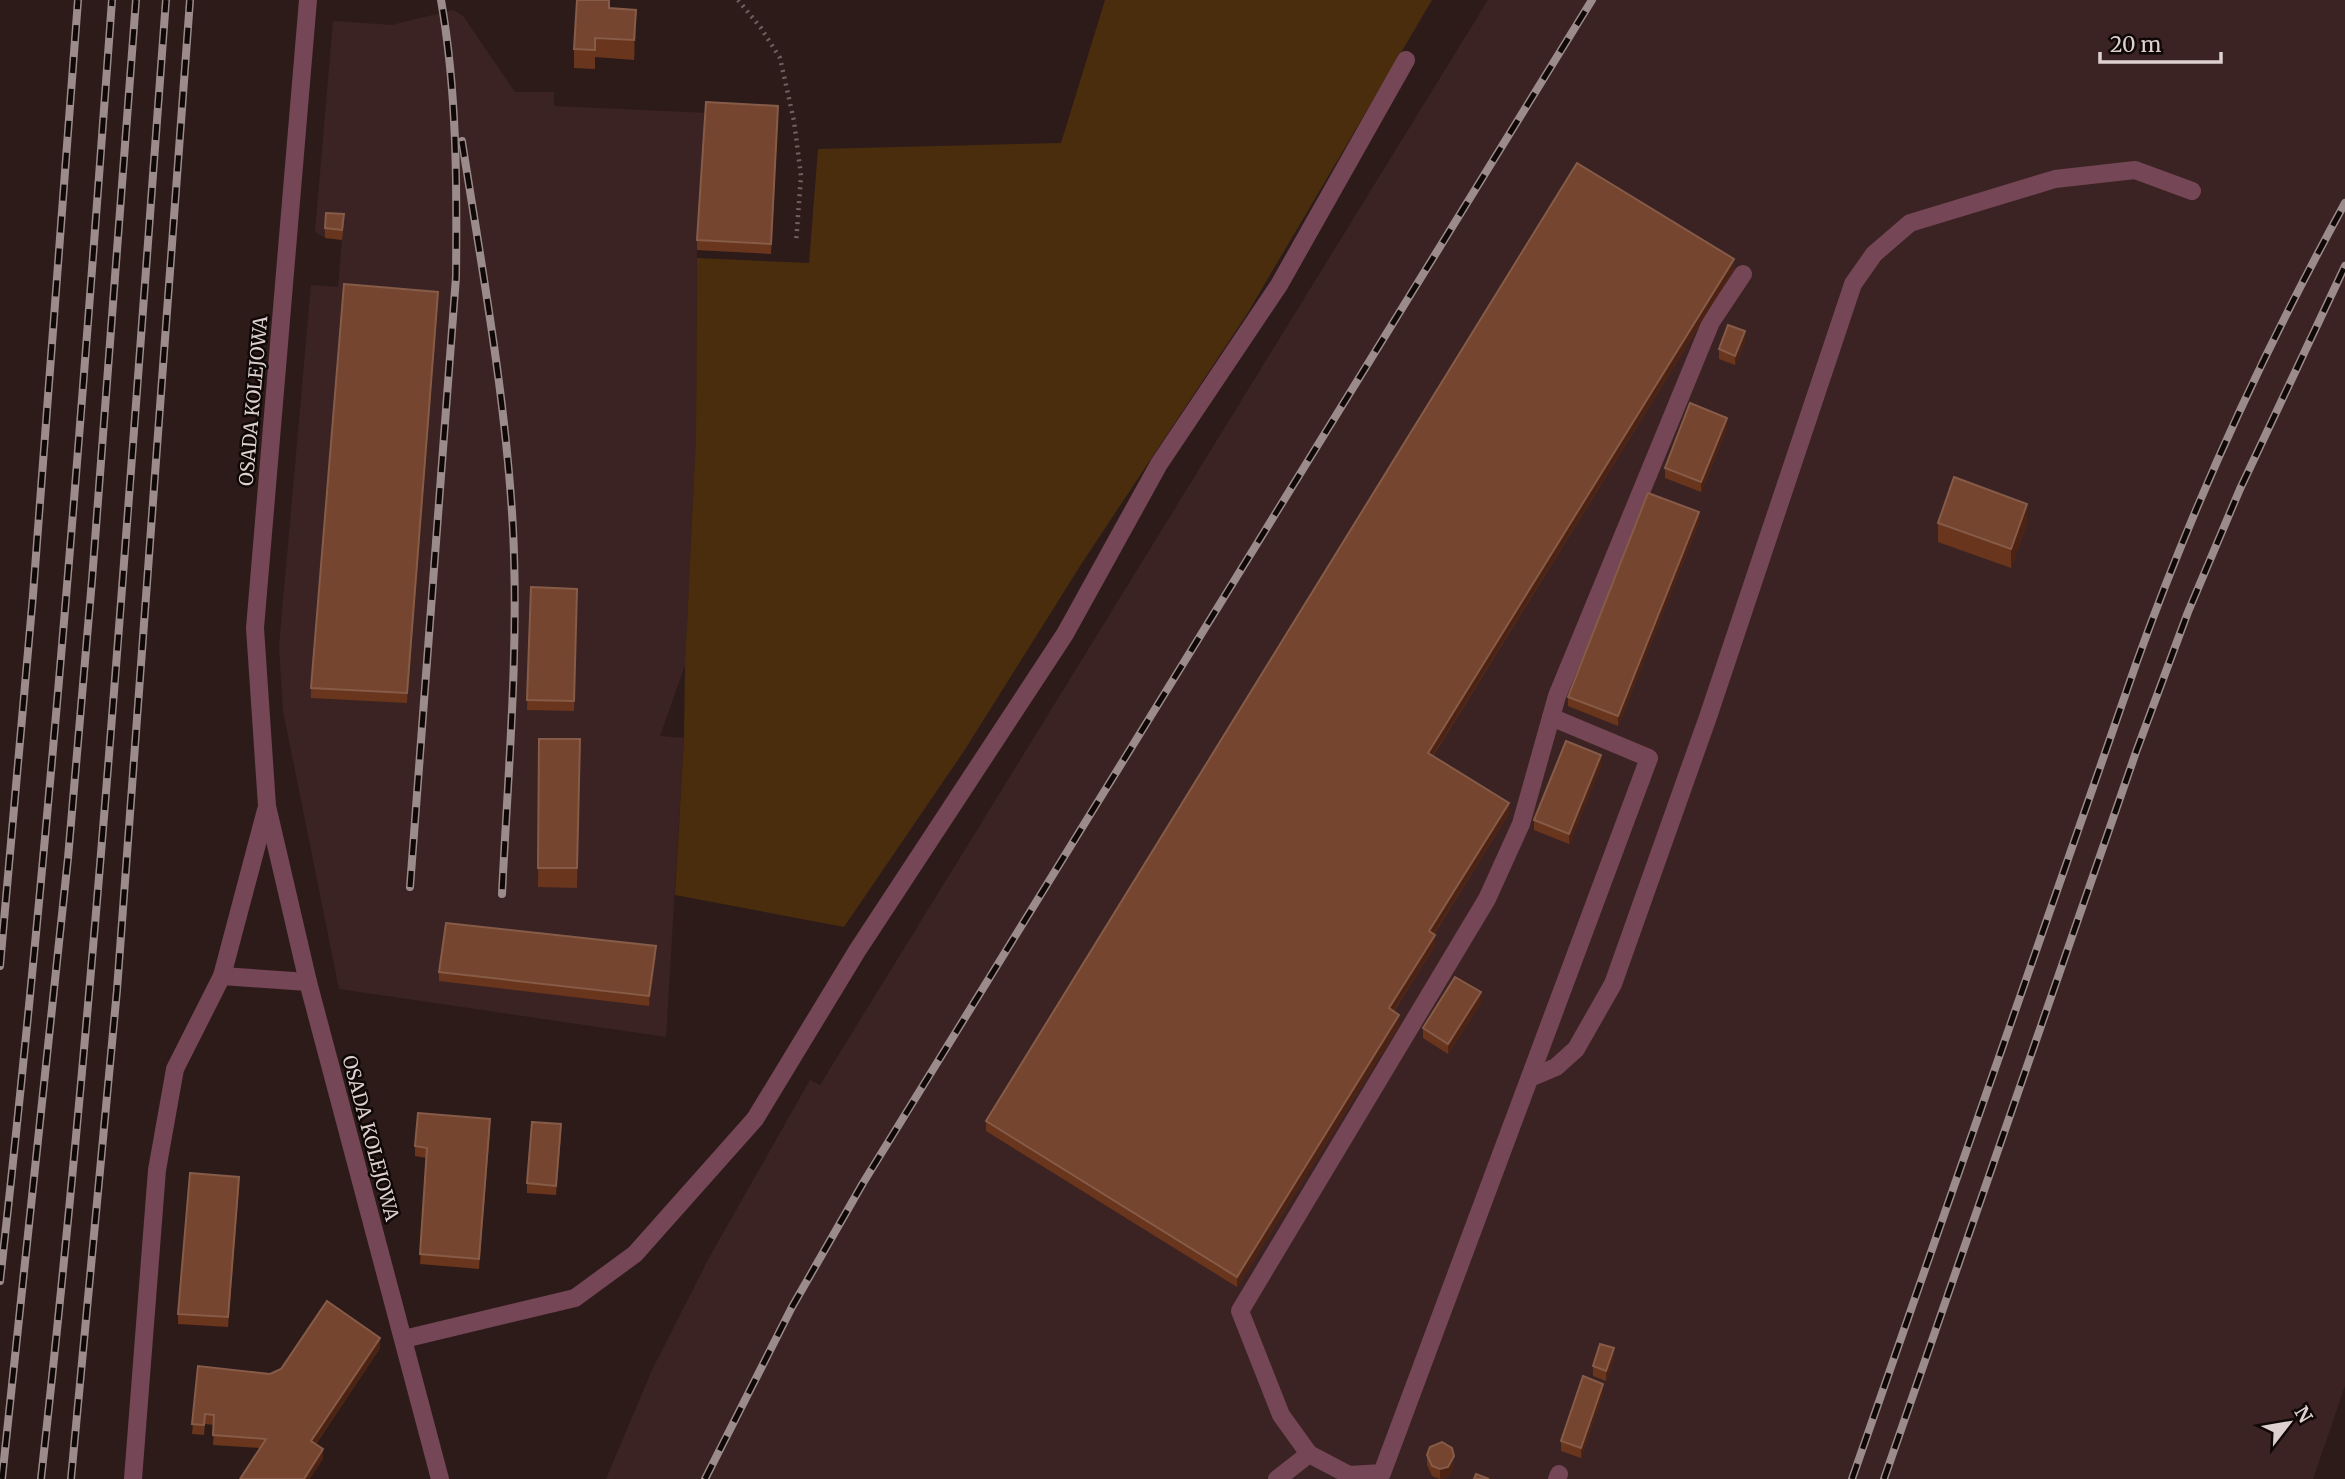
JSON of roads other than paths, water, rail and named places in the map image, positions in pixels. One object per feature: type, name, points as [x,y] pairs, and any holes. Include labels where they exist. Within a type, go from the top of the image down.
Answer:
[{"type":"street","name":"OSADA KOLEJOWA","points":[[308,0],[255,628],[267,806],[308,982],[440,1479]]},
{"type":"street","points":[[404,1339],[575,1298],[635,1254],[755,1119],[857,951],[1065,634],[1159,464],[1279,285],[1406,60]]},
{"type":"street","points":[[1530,1078],[1556,1067],[1576,1049],[1613,984],[1708,717],[1853,284],[1874,254],[1910,223],[2055,179],[2135,170],[2192,191]]},
{"type":"street","points":[[1551,717],[1649,758],[1383,1476],[1349,1475],[1309,1454],[1281,1415],[1240,1311],[1487,899],[1521,824],[1551,717],[1562,683],[1711,322],[1743,274]]},
{"type":"street","name":"OSADA KOLEJOWA","points":[[133,1479],[159,1157],[175,1069],[222,976],[267,806]]},
{"type":"street","points":[[222,976],[308,982]]},
{"type":"street","points":[[1277,1479],[1309,1454]]},
{"type":"railway","points":[[0,966],[33,595],[78,0]]},
{"type":"railway","points":[[0,1281],[62,641],[112,0]]},
{"type":"railway","points":[[2,1479],[68,858],[136,0]]},
{"type":"railway","points":[[41,1479],[95,925],[166,0]]},
{"type":"railway","points":[[71,1479],[117,990],[190,0]]},
{"type":"railway","points":[[410,887],[456,277],[453,103],[441,0]]},
{"type":"railway","points":[[705,1479],[792,1307],[863,1183],[1592,0]]},
{"type":"railway","points":[[462,141],[499,383],[513,529],[514,666],[502,894]]},
{"type":"railway","points":[[1852,1479],[2158,605],[2231,430],[2345,203]]},
{"type":"railway","points":[[1884,1479],[2136,752],[2188,612],[2240,489],[2345,266]]}]
